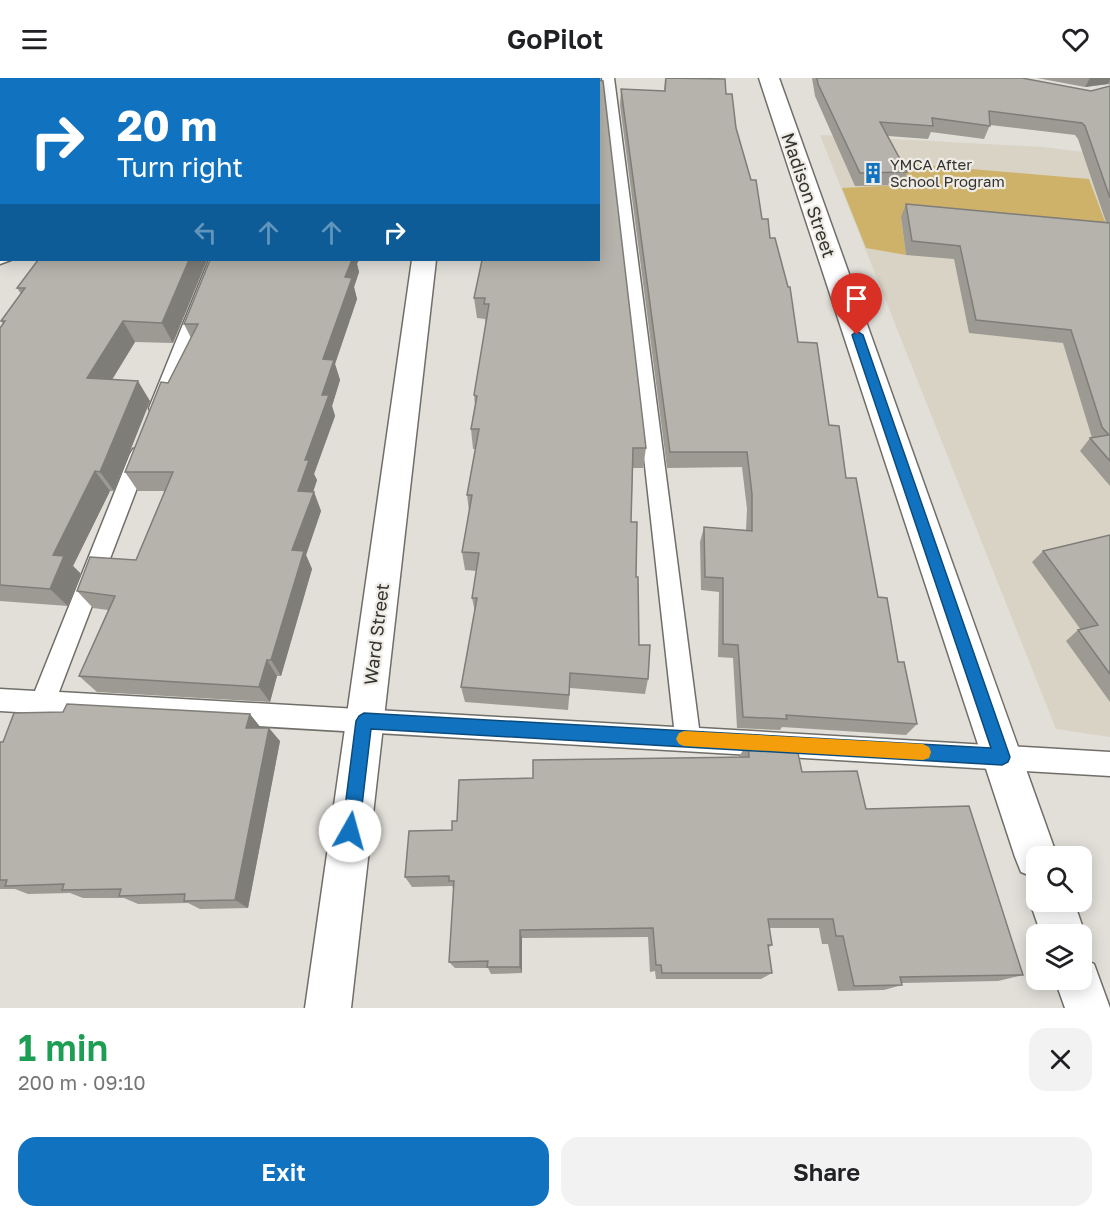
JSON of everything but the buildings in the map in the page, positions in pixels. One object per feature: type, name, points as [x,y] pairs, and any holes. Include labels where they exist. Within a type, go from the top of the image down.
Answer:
[{"type":"street","name":"Madison Street","points":[[769,78],[1032,846]]},
{"type":"street","name":"Ward Street","points":[[328,1008],[424,261]]},
{"type":"street","points":[[1082,990],[1088,1008]]},
{"type":"lane","points":[[608,78],[688,739]]},
{"type":"lane","points":[[43,702],[217,261]]},
{"type":"lane","points":[[0,700],[1110,764]]},
{"type":"shaded area","points":[[820,135],[1042,147],[1110,155],[1110,737],[1056,729]]},
{"type":"shaded area","points":[[890,162],[1089,179],[1110,235],[901,218],[906,255],[866,248],[842,188],[902,185]]},
{"type":"slow traffic","points":[[684,739],[923,752]]},
{"type":"place","name":"YMCA After School Program","points":[[873,173]]},
{"type":"route","points":[[350,831],[364,721],[1002,757],[857,335]]}]
